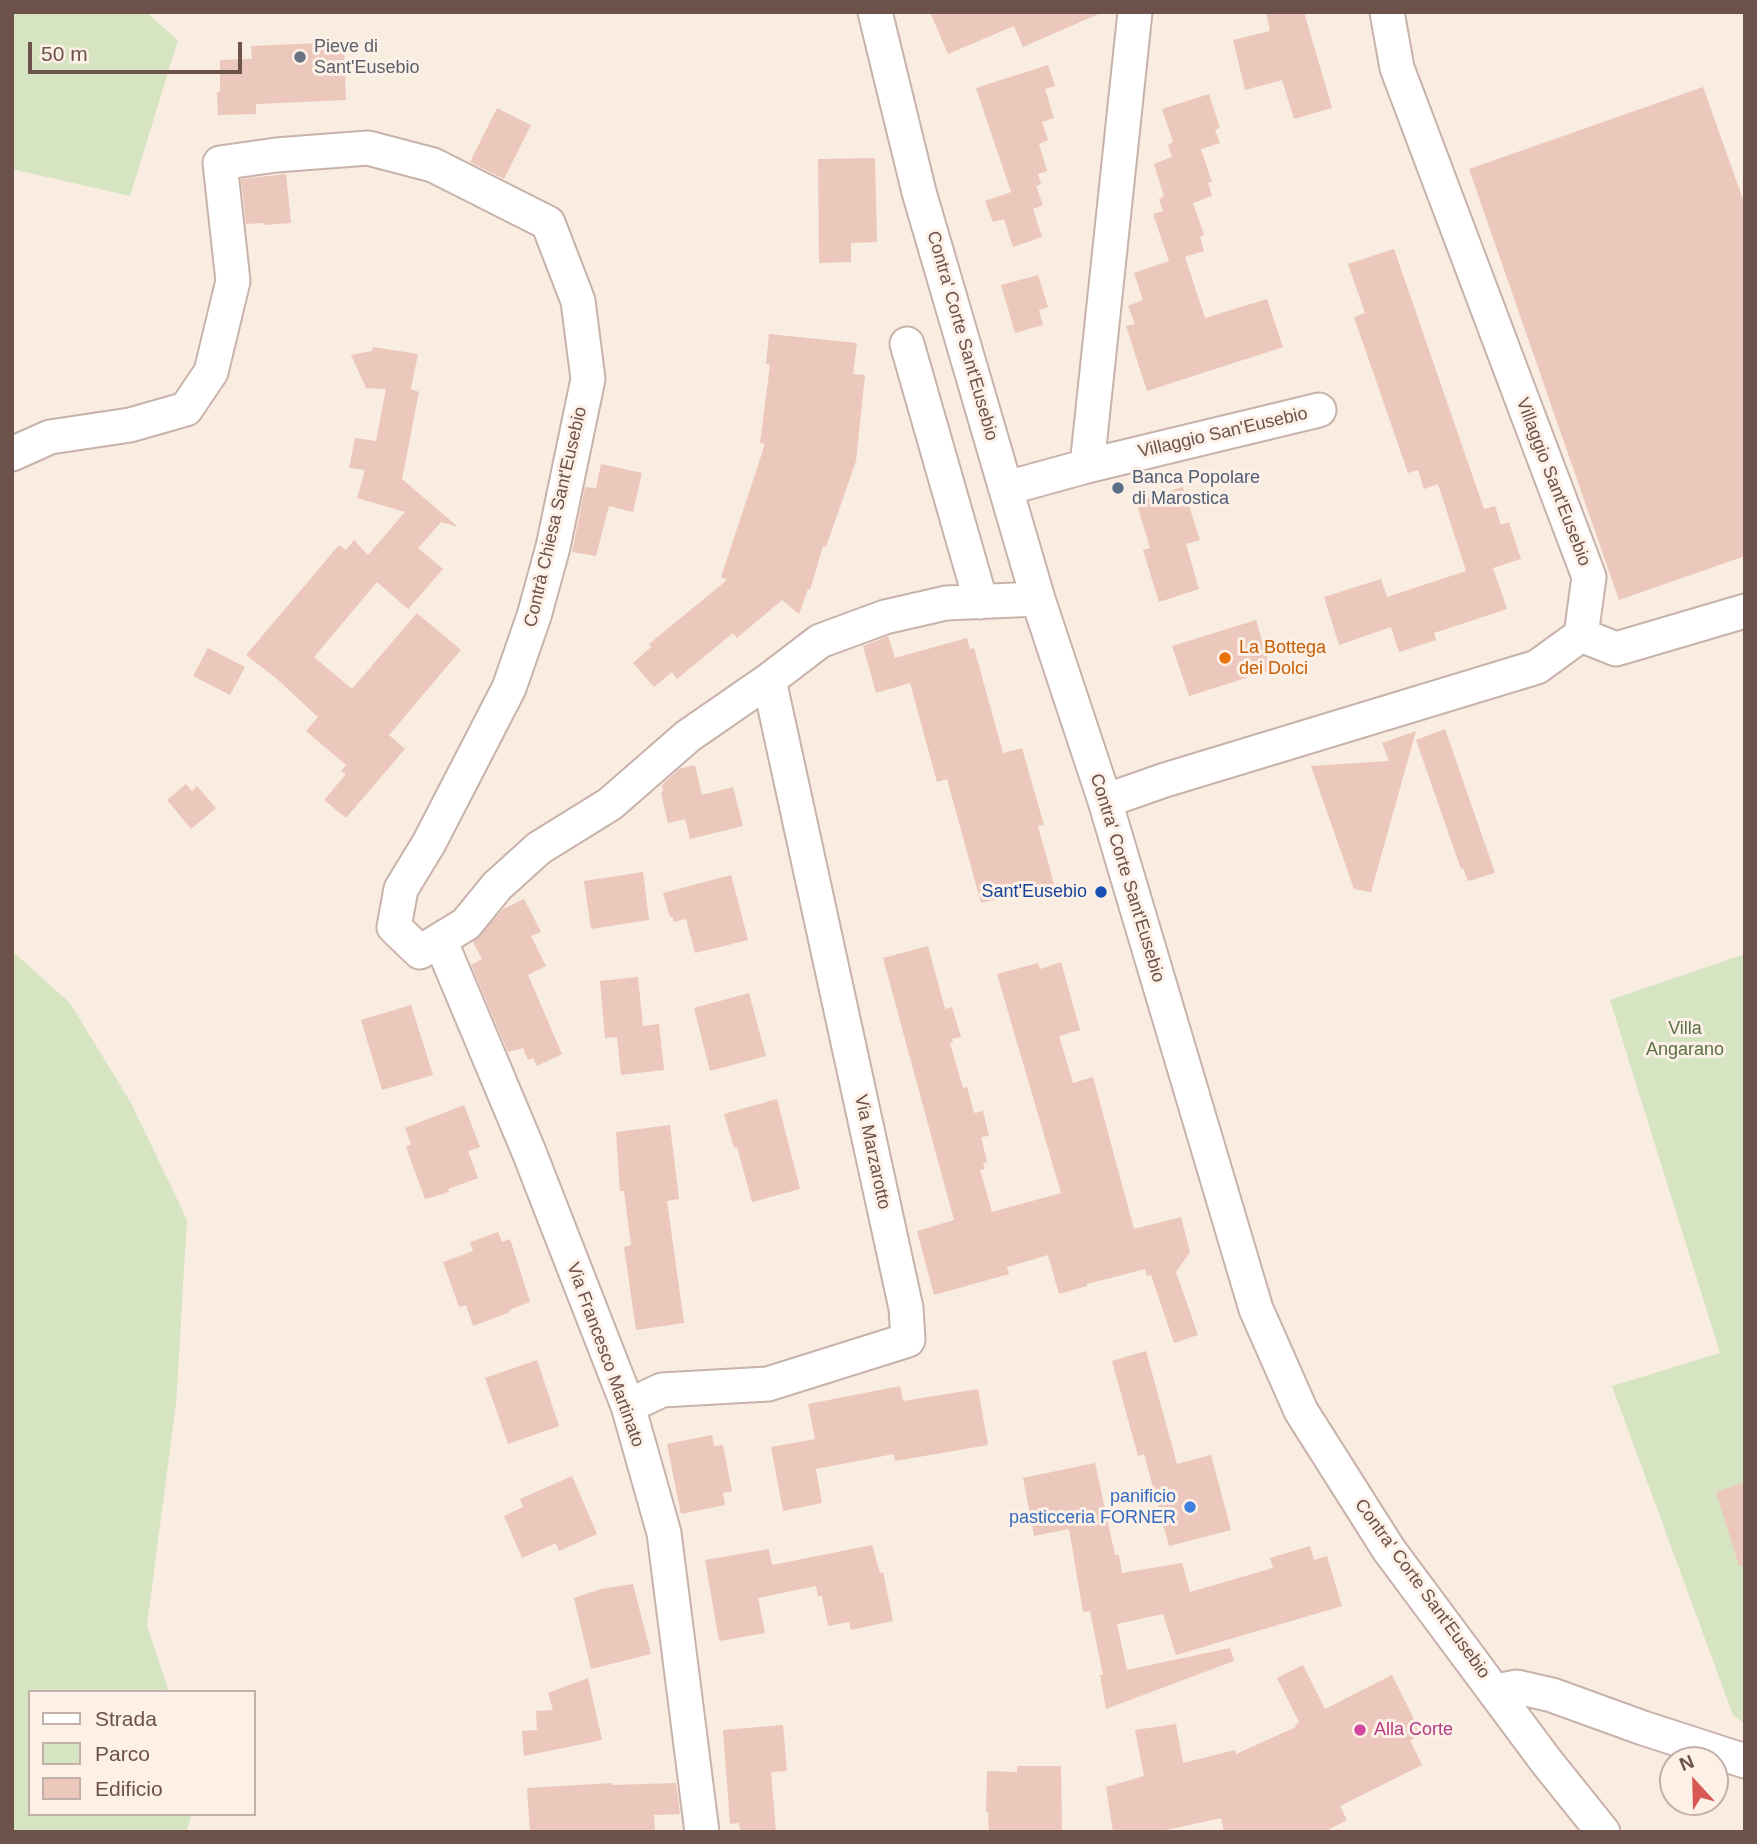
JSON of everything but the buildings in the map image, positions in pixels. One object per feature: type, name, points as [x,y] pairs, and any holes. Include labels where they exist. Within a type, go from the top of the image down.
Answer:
[{"type":"street","name":"Contra' Corte Sant'Eusebio","points":[[875,12],[919,192],[1038,599],[1105,801],[1261,1322],[1301,1411],[1389,1550],[1546,1761],[1603,1832]]},
{"type":"street","points":[[1007,488],[1087,466],[1135,12]]},
{"type":"street","name":"Villaggio Sant'Eusebio","points":[[1387,12],[1397,68],[1589,577],[1581,635]]},
{"type":"street","name":"Contrà Chiesa Sant'Eusebio","points":[[12,454],[50,437],[130,425],[186,410],[211,372],[233,281],[220,163],[276,155],[368,148],[433,165],[548,223],[578,301],[588,379],[553,547],[534,616],[509,688],[429,843],[401,888],[394,927],[420,951],[466,924],[497,886],[539,848],[610,804],[688,736],[820,641],[885,617],[946,603],[1038,599]]},
{"type":"street","points":[[907,344],[981,602]]},
{"type":"street","name":"Villaggio San'Eusebio","points":[[1087,466],[1319,410]]},
{"type":"street","points":[[1105,801],[1165,780],[1537,667],[1581,635],[1616,649],[1745,611]]},
{"type":"street","name":"Via Marzarotto","points":[[628,1406],[662,1390],[768,1384],[908,1340],[906,1308],[769,680]]},
{"type":"street","name":"Via Francesco Martinato","points":[[440,940],[529,1152],[628,1406],[664,1533],[702,1832]]},
{"type":"street","points":[[1496,1691],[1517,1687],[1552,1695],[1698,1746]]},
{"type":"green space","points":[[12,12],[146,12],[178,40],[130,196],[12,169]]},
{"type":"green space","points":[[12,951],[70,1003],[131,1103],[187,1220],[176,1403],[147,1625],[168,1690],[28,1690],[28,1816],[191,1816],[186,1832],[12,1832]]},
{"type":"green space","name":"Villa Angarano","points":[[1745,954],[1745,1724],[1733,1715],[1612,1386],[1720,1353],[1610,1000]]},
{"type":"place","name":"Pieve di Sant'Eusebio","points":[[300,57]]},
{"type":"place","name":"Banca Popolare di Marostica","points":[[1118,488]]},
{"type":"place","name":"La Bottega dei Dolci","points":[[1225,658]]},
{"type":"place","name":"Sant'Eusebio","points":[[1101,892]]},
{"type":"place","name":"panificio pasticceria FORNER","points":[[1190,1507]]},
{"type":"place","name":"Alla Corte","points":[[1360,1730]]}]
